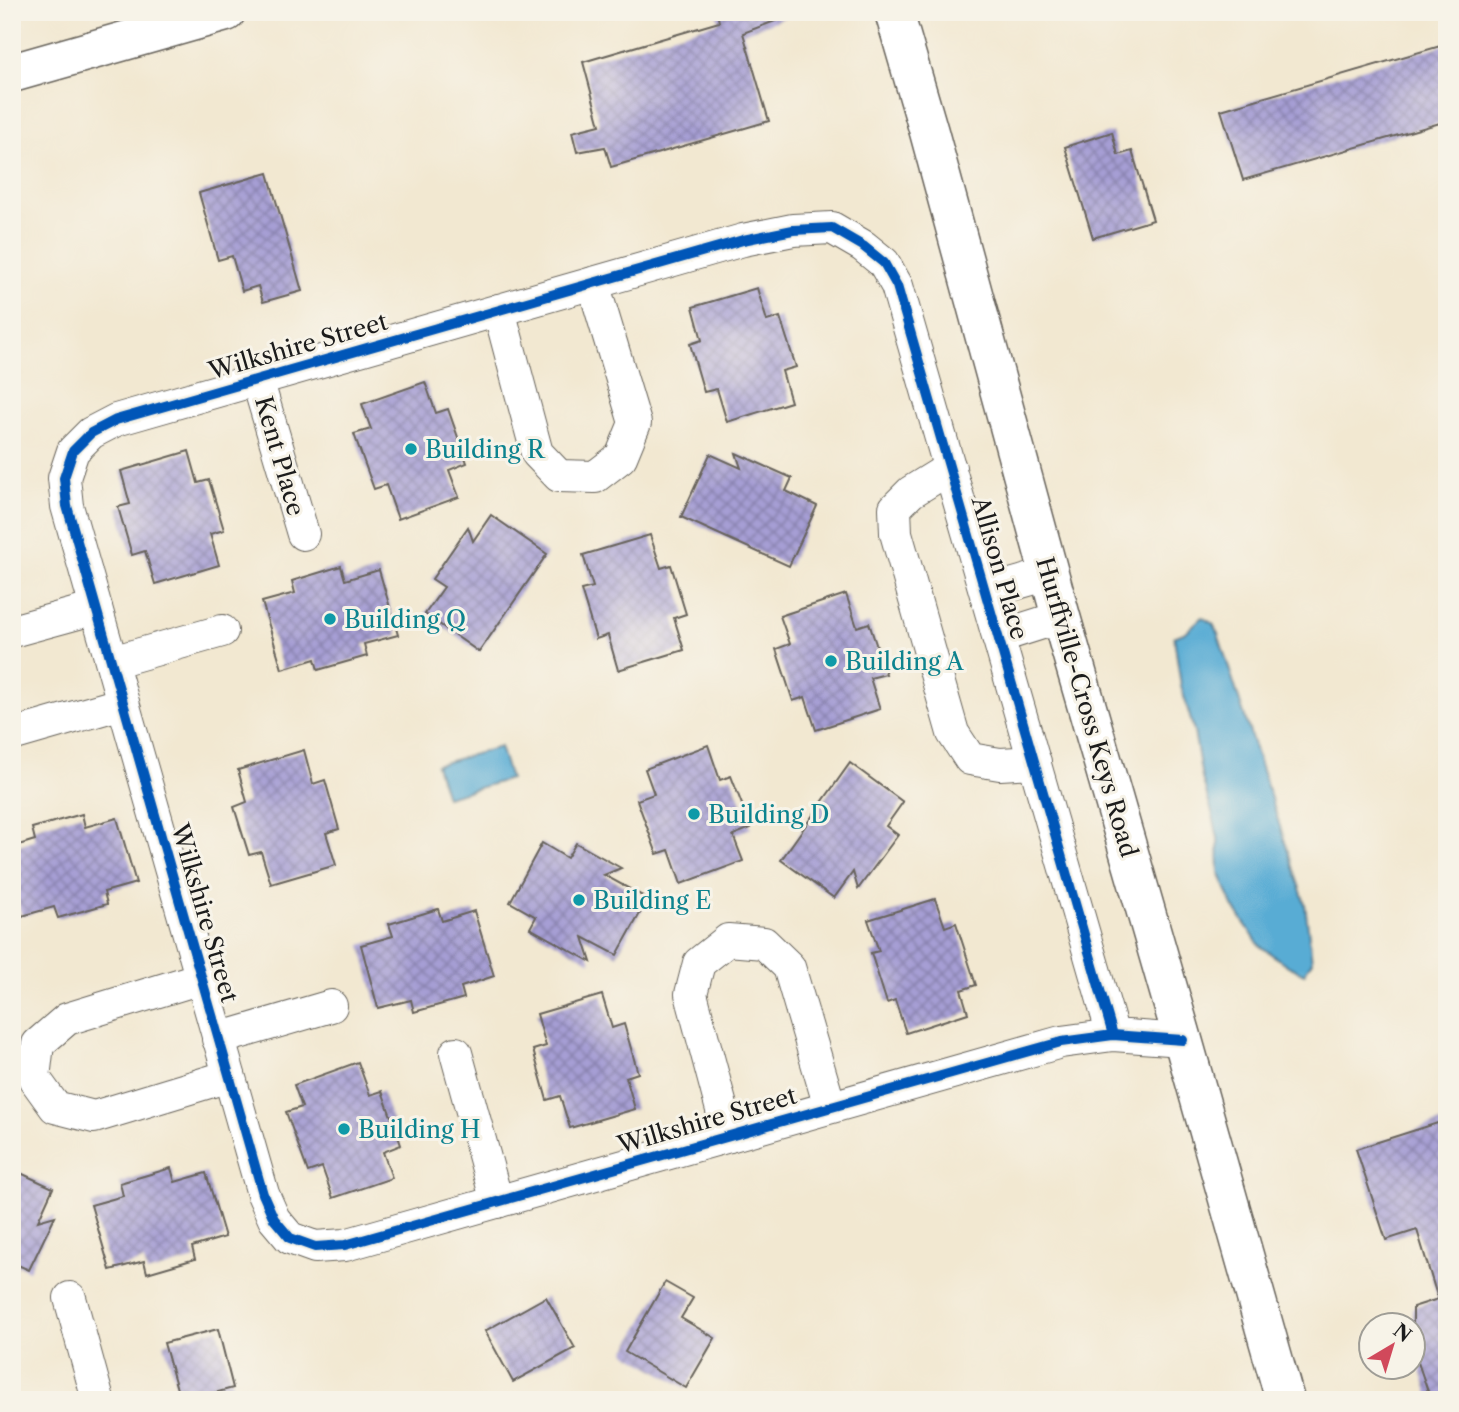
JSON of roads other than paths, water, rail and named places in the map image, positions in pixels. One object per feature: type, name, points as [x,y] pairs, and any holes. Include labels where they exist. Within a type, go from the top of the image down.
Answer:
[{"type":"main road","points":[[12,73],[226,12]]},
{"type":"main road","name":"Hurffville-Cross Keys Road","points":[[894,12],[1061,618],[1285,1400]]},
{"type":"street","name":"Allison Place","points":[[743,240],[793,230],[832,228],[863,246],[884,263],[897,286],[1113,1035]]},
{"type":"street","name":"Wilkshire Street","points":[[743,240],[116,420],[91,433],[73,452],[64,478],[67,506],[218,1039],[263,1194],[274,1219],[290,1238],[315,1247],[345,1245],[1061,1042],[1113,1035],[1183,1040]]},
{"type":"street","points":[[499,310],[537,453],[559,476],[595,477],[621,457],[635,423],[593,283]]},
{"type":"street","name":"Kent Place","points":[[257,379],[303,534]]},
{"type":"street","points":[[950,468],[911,492],[895,509],[895,533],[949,720],[953,733],[970,759],[1000,764],[1035,762]]},
{"type":"street","name":"Allison Place","points":[[986,592],[1049,574]]},
{"type":"street","points":[[12,631],[96,608]]},
{"type":"street","name":"Allison Place","points":[[998,636],[1061,618]]},
{"type":"street","points":[[111,662],[222,631]]},
{"type":"street","points":[[12,735],[123,703]]},
{"type":"street","points":[[729,1136],[691,994],[699,963],[729,940],[764,943],[789,967],[830,1107]]},
{"type":"street","points":[[201,978],[67,1019],[38,1044],[34,1078],[55,1107],[94,1117],[229,1076]]},
{"type":"street","points":[[218,1039],[331,1006]]},
{"type":"street","points":[[456,1053],[497,1202]]},
{"type":"street","points":[[70,1298],[98,1400]]},
{"type":"water","points":[[1202,617],[1213,624],[1218,634],[1305,904],[1312,961],[1304,974],[1260,946],[1233,906],[1219,872],[1218,838],[1181,686],[1174,637],[1186,632]]},
{"type":"water","points":[[500,747],[510,779],[446,797],[436,765]]},
{"type":"place","name":"Building R","points":[[411,449]]},
{"type":"place","name":"Building Q","points":[[330,619]]},
{"type":"place","name":"Building A","points":[[831,661]]},
{"type":"place","name":"Building D","points":[[694,814]]},
{"type":"place","name":"Building E","points":[[579,900]]},
{"type":"place","name":"Building H","points":[[344,1129]]}]
